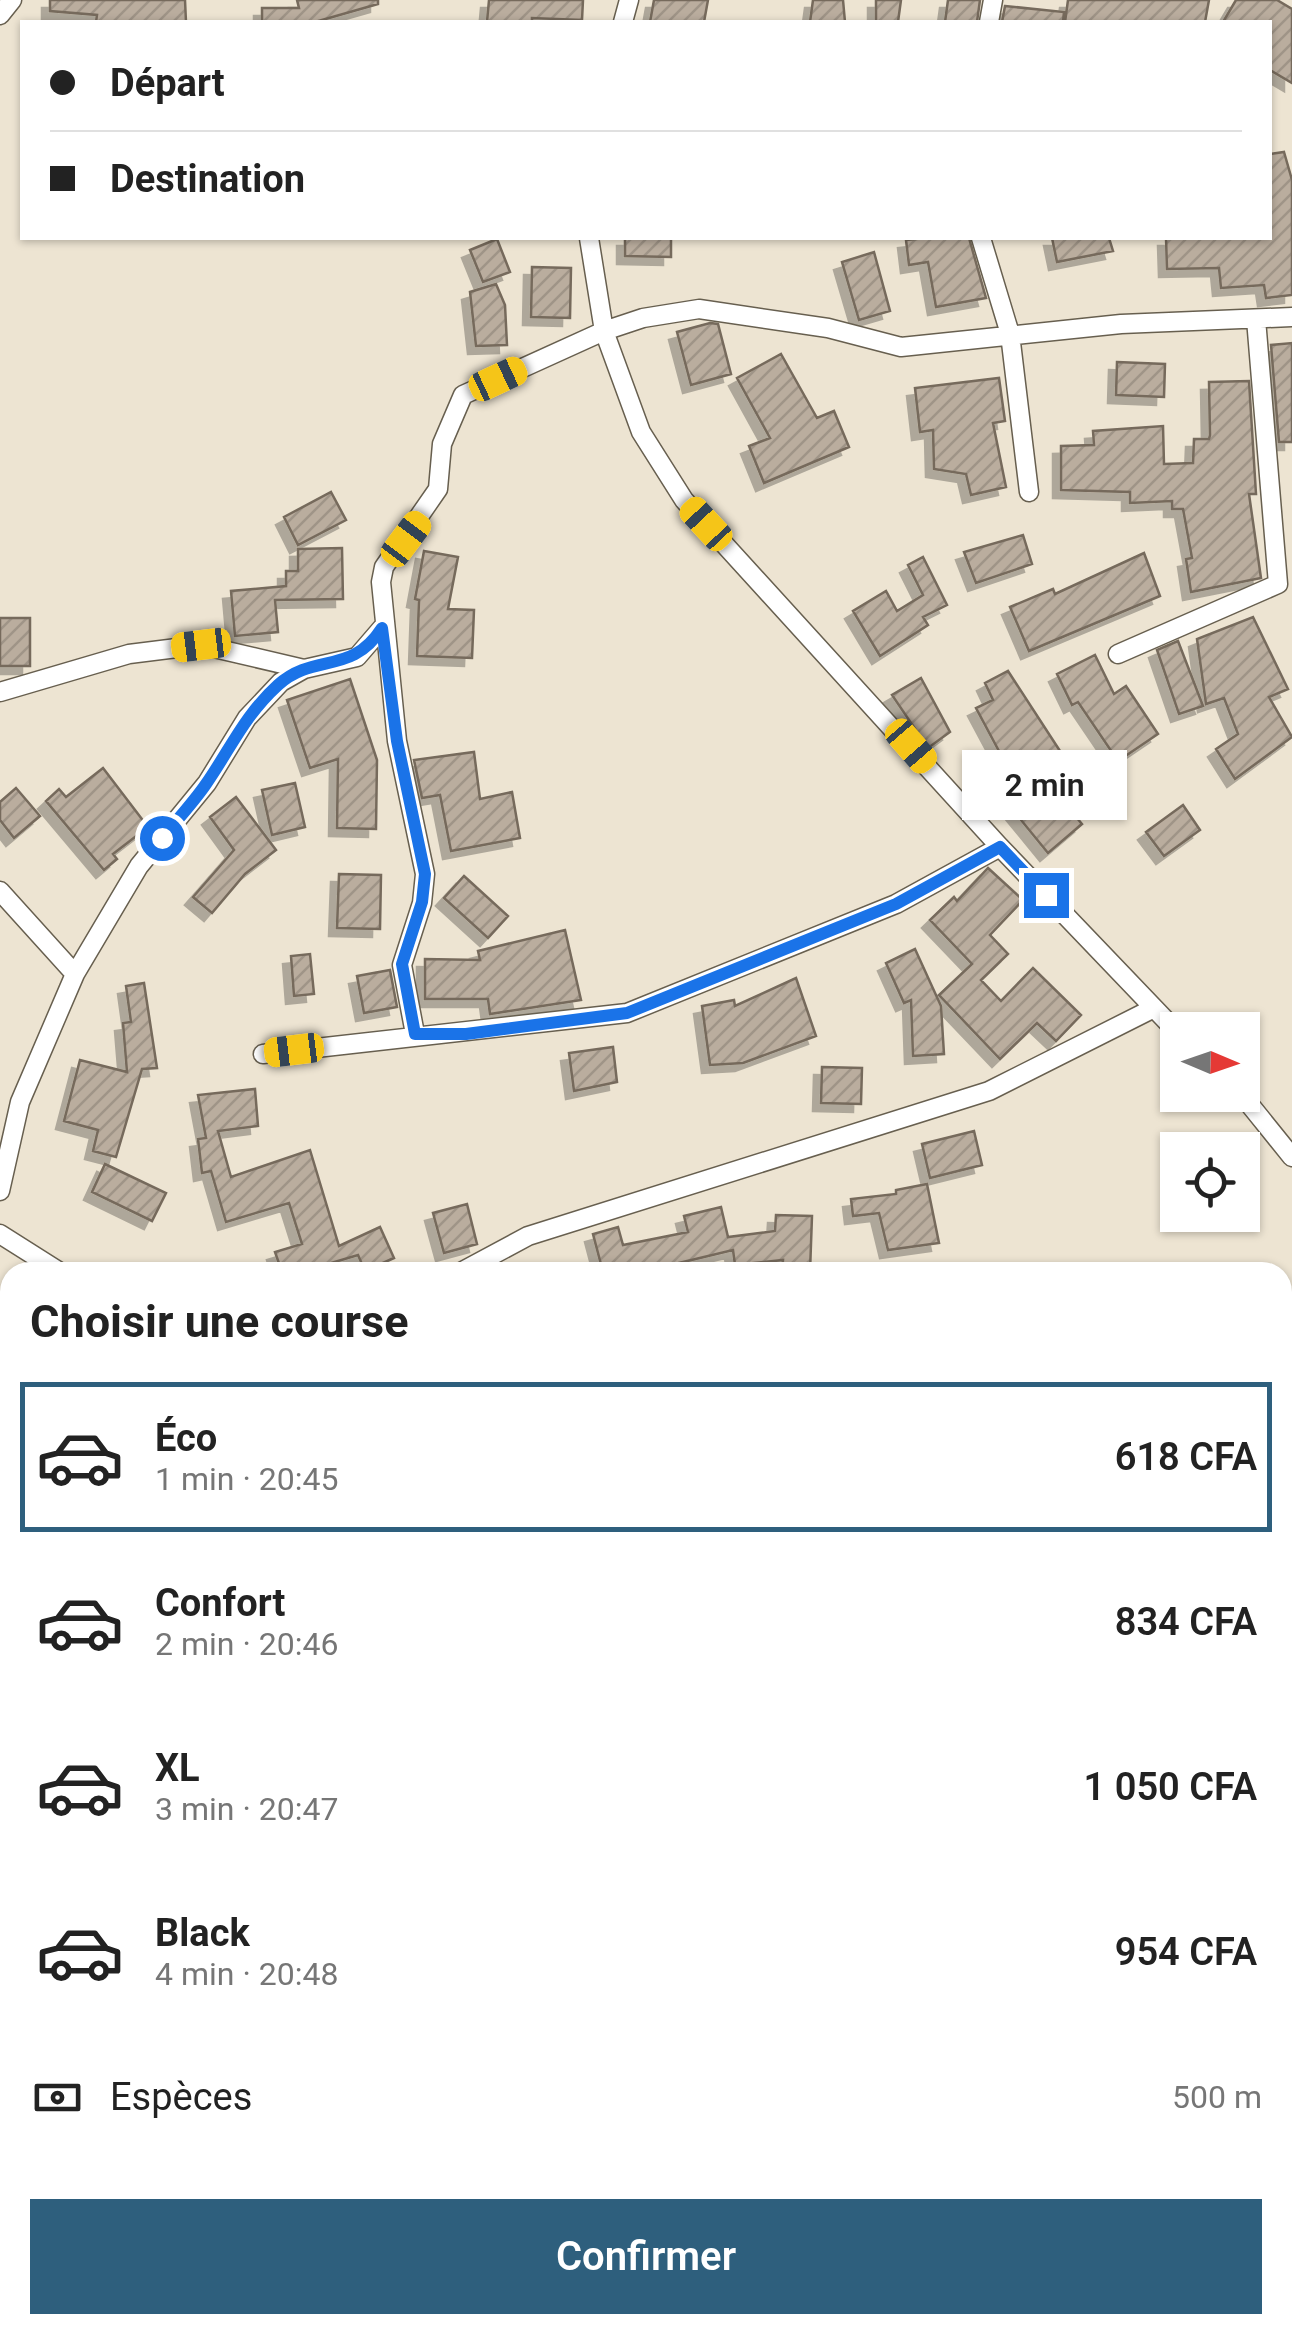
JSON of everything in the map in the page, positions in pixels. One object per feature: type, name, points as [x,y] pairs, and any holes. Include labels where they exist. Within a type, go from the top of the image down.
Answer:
[{"type":"street","points":[[0,15],[12,0]]},
{"type":"street","points":[[589,240],[604,331],[640,432],[684,500],[1160,1016]]},
{"type":"street","points":[[983,240],[1010,334],[1028,492]]},
{"type":"street","points":[[415,1034],[402,964],[422,902],[425,874],[397,741],[382,628],[384,567],[438,489],[442,444],[463,395],[604,331],[643,318],[699,309],[828,328],[902,347],[1010,334],[1292,317]]},
{"type":"street","points":[[1118,654],[1278,584],[1256,318]]},
{"type":"street","points":[[0,1191],[20,1102],[75,974],[139,866],[207,783],[246,718],[281,682],[304,670],[357,657],[382,628]]},
{"type":"street","points":[[0,692],[129,654],[201,645],[304,670]]},
{"type":"street","points":[[263,1054],[627,1013],[896,904],[1000,847]]},
{"type":"street","points":[[0,891],[75,974]]},
{"type":"street","points":[[480,1262],[528,1236],[989,1091],[1152,1009]]},
{"type":"street","points":[[1256,1112],[1292,1157]]},
{"type":"street","points":[[0,1234],[44,1262]]},
{"type":"building","points":[[50,0],[185,0],[186,20],[96,20],[97,15],[50,11]]},
{"type":"building","points":[[297,0],[378,0],[378,4],[322,20],[262,20],[262,8],[299,8]]},
{"type":"building","points":[[489,0],[583,0],[582,20],[487,20]]},
{"type":"building","points":[[654,0],[708,0],[704,20],[650,20]]},
{"type":"building","points":[[813,0],[843,0],[845,20],[810,20]]},
{"type":"building","points":[[876,0],[901,0],[898,20],[876,20]]},
{"type":"building","points":[[948,0],[980,0],[977,20],[945,20]]},
{"type":"building","points":[[1068,0],[1209,0],[1205,20],[1065,20]]},
{"type":"building","points":[[1236,0],[1277,0],[1292,9],[1292,83],[1272,71],[1272,20],[1224,20]]},
{"type":"building","points":[[1005,6],[1064,12],[1063,20],[1002,20]]},
{"type":"building","points":[[1284,152],[1292,180],[1292,295],[1266,298],[1264,285],[1221,288],[1219,268],[1167,269],[1166,240],[1272,240],[1272,154]]},
{"type":"building","points":[[497,240],[510,272],[483,282],[470,250]]},
{"type":"building","points":[[625,240],[671,240],[671,257],[625,256]]},
{"type":"building","points":[[906,240],[970,240],[986,298],[936,307],[928,262],[909,265]]},
{"type":"building","points":[[1052,240],[1110,240],[1113,251],[1057,262]]},
{"type":"building","points":[[874,252],[890,311],[859,320],[842,262]]},
{"type":"building","points":[[532,267],[571,268],[570,318],[531,317]]},
{"type":"building","points":[[496,284],[505,305],[507,345],[476,346],[470,292]]},
{"type":"building","points":[[718,324],[731,374],[691,385],[677,332]]},
{"type":"building","points":[[1292,343],[1292,442],[1279,442],[1271,345]]},
{"type":"building","points":[[781,354],[817,418],[834,411],[849,447],[764,483],[749,446],[770,438],[737,378]]},
{"type":"building","points":[[1117,362],[1165,364],[1164,397],[1116,395]]},
{"type":"building","points":[[999,378],[1005,421],[993,423],[1006,487],[971,495],[966,474],[934,469],[933,430],[920,432],[915,388]]},
{"type":"building","points":[[1249,381],[1256,494],[1249,494],[1261,578],[1191,592],[1186,559],[1192,558],[1183,509],[1172,509],[1172,501],[1130,503],[1130,492],[1061,490],[1061,446],[1094,445],[1093,431],[1163,426],[1164,464],[1193,463],[1194,439],[1209,439],[1210,435],[1209,382]]},
{"type":"building","points":[[331,492],[346,520],[298,545],[284,517]]},
{"type":"building","points":[[1023,535],[1032,564],[976,583],[964,552]]},
{"type":"building","points":[[342,548],[343,599],[275,600],[278,632],[235,636],[231,591],[286,586],[286,571],[298,571],[298,549]]},
{"type":"building","points":[[424,551],[458,557],[448,609],[474,610],[472,658],[417,656],[419,600],[415,599]]},
{"type":"building","points":[[1144,553],[1160,596],[1029,651],[1010,607],[1053,589],[1055,594]]},
{"type":"building","points":[[923,557],[947,605],[923,617],[928,625],[880,656],[853,611],[886,591],[897,611],[923,595],[908,565]]},
{"type":"building","points":[[1253,617],[1288,689],[1269,697],[1292,737],[1235,779],[1216,749],[1238,734],[1224,698],[1206,704],[1197,639]]},
{"type":"building","points":[[0,618],[30,618],[30,666],[0,666]]},
{"type":"building","points":[[1178,641],[1203,706],[1179,714],[1157,650]]},
{"type":"building","points":[[1095,655],[1114,694],[1126,686],[1158,734],[1118,761],[1078,702],[1072,705],[1057,674]]},
{"type":"building","points":[[1008,671],[1060,751],[1035,768],[1082,824],[1048,853],[1012,809],[1024,798],[976,708],[993,700],[985,683]]},
{"type":"building","points":[[921,678],[950,732],[928,748],[892,695]]},
{"type":"building","points":[[350,679],[377,760],[376,829],[337,828],[338,759],[310,768],[287,700]]},
{"type":"building","points":[[474,752],[480,799],[512,792],[520,838],[451,851],[440,795],[422,798],[414,760]]},
{"type":"building","points":[[103,768],[148,827],[113,854],[117,859],[104,870],[46,801],[59,789],[66,797]]},
{"type":"building","points":[[295,783],[305,827],[272,835],[262,790]]},
{"type":"building","points":[[16,788],[40,816],[14,838],[0,820],[0,802]]},
{"type":"building","points":[[236,797],[276,850],[245,874],[212,913],[193,897],[234,850],[210,817]]},
{"type":"building","points":[[1183,805],[1200,830],[1164,856],[1146,832]]},
{"type":"building","points":[[988,868],[1023,900],[990,935],[1008,954],[981,980],[1001,1001],[1033,968],[1081,1015],[1056,1041],[1037,1023],[1000,1059],[939,995],[972,964],[930,920],[954,897],[957,901]]},
{"type":"building","points":[[339,874],[381,875],[380,929],[337,928]]},
{"type":"building","points":[[464,876],[508,916],[488,938],[444,898]]},
{"type":"building","points":[[565,930],[581,1000],[490,1014],[488,999],[425,999],[425,959],[480,960],[478,951]]},
{"type":"building","points":[[915,949],[941,1006],[944,1054],[913,1056],[911,1000],[904,1003],[886,963]]},
{"type":"building","points":[[310,954],[314,994],[294,996],[291,956]]},
{"type":"building","points":[[390,970],[397,1007],[364,1013],[357,976]]},
{"type":"building","points":[[796,978],[816,1036],[743,1063],[710,1065],[702,1006],[734,1000],[735,1006]]},
{"type":"building","points":[[144,983],[157,1068],[142,1069],[116,1157],[93,1151],[98,1130],[64,1121],[80,1060],[127,1072],[123,1023],[131,1022],[126,986]]},
{"type":"building","points":[[613,1047],[617,1082],[574,1091],[569,1053]]},
{"type":"building","points":[[822,1067],[862,1068],[861,1104],[821,1103]]},
{"type":"building","points":[[255,1089],[258,1126],[218,1131],[231,1177],[310,1150],[339,1246],[380,1227],[394,1258],[361,1262],[358,1255],[335,1262],[278,1262],[275,1252],[302,1244],[289,1203],[226,1222],[211,1171],[202,1173],[198,1139],[206,1138],[198,1095]]},
{"type":"building","points":[[974,1131],[982,1165],[930,1178],[922,1144]]},
{"type":"building","points":[[105,1164],[166,1193],[152,1221],[92,1192]]},
{"type":"building","points":[[927,1184],[939,1243],[888,1250],[879,1213],[853,1216],[851,1199],[896,1194],[896,1190]]},
{"type":"building","points":[[467,1204],[477,1244],[444,1253],[433,1213]]},
{"type":"building","points":[[721,1207],[728,1237],[775,1231],[776,1215],[812,1216],[810,1262],[735,1262],[733,1250],[683,1262],[600,1262],[593,1234],[618,1227],[623,1245],[688,1232],[684,1216]]},
{"type":"route","points":[[162,838],[207,783],[246,718],[281,682],[304,670],[357,657],[370,647],[382,628],[393,688],[397,741],[425,874],[422,902],[402,964],[415,1034],[466,1034],[627,1013],[896,904],[1000,847],[1046,895]]}]
